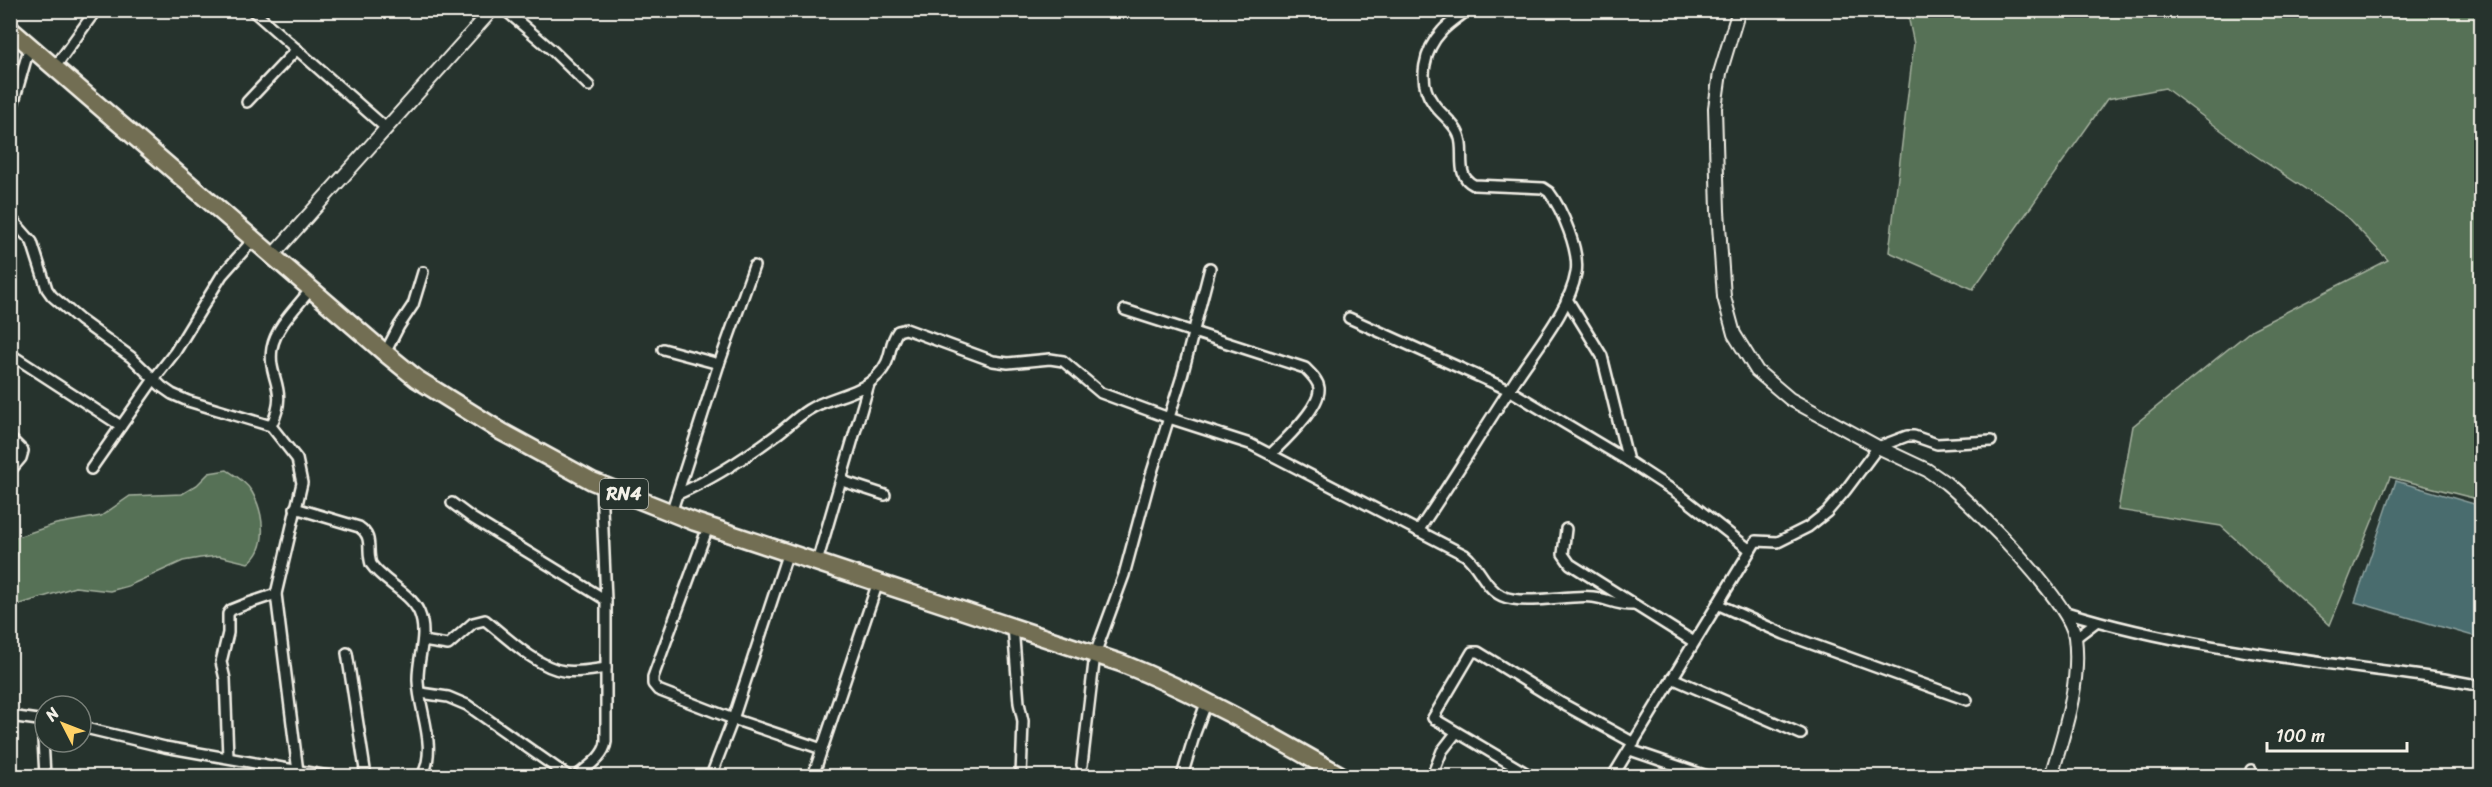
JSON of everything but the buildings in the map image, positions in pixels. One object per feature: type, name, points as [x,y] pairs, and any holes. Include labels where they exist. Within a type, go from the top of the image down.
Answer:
[{"type":"highway","name":"RN4","points":[[10,30],[385,353],[417,379],[502,432],[601,485],[670,513],[1095,654],[1168,682],[1207,701],[1342,777]]},
{"type":"street","points":[[55,67],[96,10]]},
{"type":"street","points":[[252,10],[387,129]]},
{"type":"street","points":[[273,255],[492,10]]},
{"type":"street","points":[[505,10],[554,51],[589,86]]},
{"type":"street","points":[[1418,531],[1477,444],[1567,298],[1576,275],[1577,262],[1569,234],[1552,197],[1543,188],[1474,185],[1467,182],[1463,176],[1460,136],[1425,91],[1422,80],[1426,58],[1441,31],[1467,10]]},
{"type":"street","points":[[1739,10],[1720,73],[1715,108],[1718,211],[1724,297],[1734,334],[1748,360],[1777,390],[1878,447],[1927,470],[1953,489],[2040,579],[2066,612],[2075,638],[2075,679],[2051,777]]},
{"type":"street","points":[[10,115],[30,45]]},
{"type":"street","points":[[247,102],[297,49]]},
{"type":"street","points":[[10,217],[32,242],[47,289],[52,297],[131,357],[172,394],[271,426],[297,459],[302,483],[276,594],[292,773]]},
{"type":"street","points":[[91,470],[175,352],[222,275],[254,238]]},
{"type":"street","points":[[670,513],[754,266]]},
{"type":"street","points":[[1082,765],[1095,654],[1124,575],[1210,268]]},
{"type":"street","points":[[385,353],[413,305],[423,272]]},
{"type":"street","points":[[271,426],[280,398],[272,348],[285,323],[311,289]]},
{"type":"street","points":[[1567,298],[1602,356],[1628,461]]},
{"type":"street","points":[[1125,310],[1194,330],[1305,368],[1318,384],[1319,392],[1298,426],[1271,454]]},
{"type":"street","points":[[1349,318],[1509,390],[1680,495],[1749,549]]},
{"type":"street","points":[[678,494],[721,472],[754,451],[809,409],[869,384],[886,366],[892,352],[893,337],[898,331],[906,329],[993,361],[1008,363],[1050,358],[1063,361],[1101,393],[1169,418],[1225,434],[1271,454],[1474,562],[1488,583],[1501,596],[1543,599],[1579,596],[1634,605]]},
{"type":"street","points":[[663,349],[719,364]]},
{"type":"street","points":[[12,359],[121,426]]},
{"type":"street","points":[[817,562],[869,384]]},
{"type":"street","points":[[1613,777],[1749,549],[1759,540],[1778,542],[1808,527],[1827,512],[1878,447],[1907,436],[1914,436],[1937,444],[1991,441]]},
{"type":"street","points":[[10,438],[23,452],[10,471]]},
{"type":"street","points":[[842,481],[885,495]]},
{"type":"street","points":[[577,777],[605,749],[608,710],[601,485]]},
{"type":"street","points":[[452,503],[472,518],[606,600]]},
{"type":"street","points":[[295,508],[366,531],[370,538],[371,564],[419,611],[423,641],[418,681],[427,730],[428,758],[422,777]]},
{"type":"street","points":[[708,526],[653,677],[653,684],[658,690],[733,719],[822,749]]},
{"type":"street","points":[[1566,529],[1563,554],[1570,564],[1694,642]]},
{"type":"street","points":[[711,777],[733,719],[788,552]]},
{"type":"street","points":[[813,777],[878,582]]},
{"type":"street","points":[[228,757],[225,679],[221,662],[228,633],[228,614],[238,607],[276,594]]},
{"type":"street","points":[[1717,604],[1784,634],[1967,700]]},
{"type":"street","points":[[2066,612],[2096,622],[2202,646],[2481,686]]},
{"type":"street","points":[[423,641],[448,645],[473,623],[485,620],[524,652],[549,667],[561,671],[606,668]]},
{"type":"street","points":[[2075,638],[2096,622]]},
{"type":"street","points":[[1012,626],[1019,703],[1023,721],[1022,777]]},
{"type":"street","points":[[1531,777],[1433,718],[1472,652],[1478,652],[1632,746],[1707,777]]},
{"type":"street","points":[[347,653],[366,777]]},
{"type":"street","points":[[1672,678],[1801,734]]},
{"type":"street","points":[[420,693],[448,698],[467,705],[568,777]]},
{"type":"street","points":[[1182,777],[1207,701]]},
{"type":"street","points":[[10,716],[33,719]]},
{"type":"street","points":[[93,730],[165,747],[263,764],[292,773],[328,777]]},
{"type":"street","points":[[1432,777],[1442,752],[1456,733]]},
{"type":"street","points":[[44,754],[45,777]]},
{"type":"street","points":[[263,764],[267,777]]},
{"type":"green space","points":[[1907,11],[2481,11],[2481,500],[2390,477],[2330,625],[2221,526],[2118,510],[2133,426],[2253,329],[2388,260],[2346,216],[2250,152],[2165,88],[2107,99],[1973,289],[1889,252],[1914,44]]},
{"type":"green space","points":[[227,470],[250,488],[262,520],[262,539],[259,549],[248,563],[219,556],[183,561],[128,586],[110,591],[75,587],[11,607],[11,539],[56,524],[101,516],[130,496],[182,494],[197,485],[209,473]]},
{"type":"water","points":[[2396,481],[2481,506],[2480,638],[2355,602]]}]
